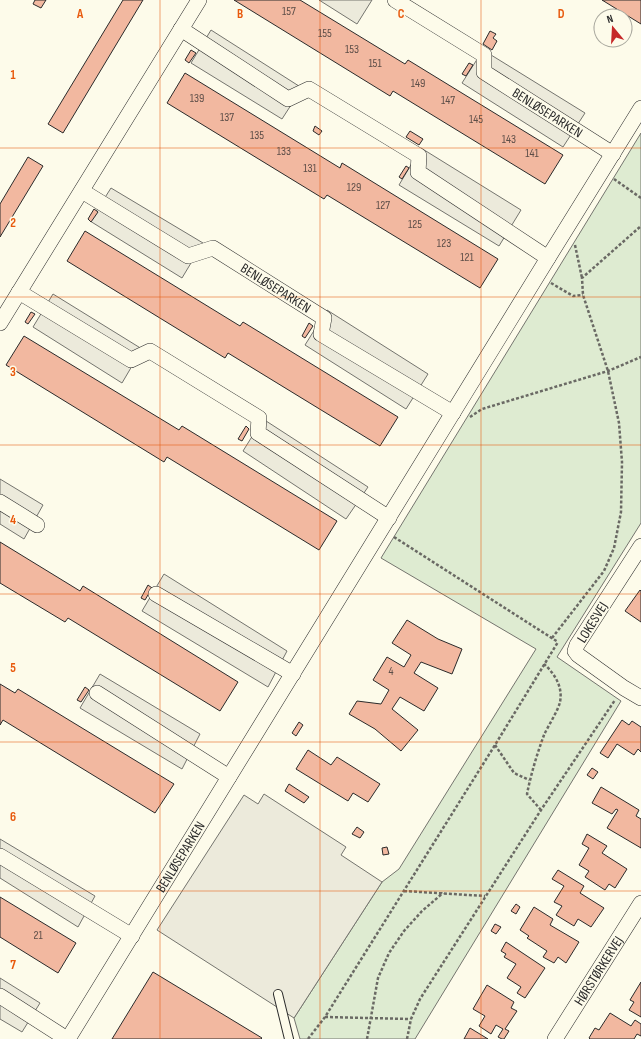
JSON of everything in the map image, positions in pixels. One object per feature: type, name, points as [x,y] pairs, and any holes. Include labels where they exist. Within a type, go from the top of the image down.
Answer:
[{"type":"street","points":[[0,323],[199,0]]},
{"type":"street","name":"BENLØSEPARKEN","points":[[395,0],[484,55],[484,72],[613,154]]},
{"type":"street","points":[[181,29],[288,99],[309,89],[419,156],[418,172],[548,258]]},
{"type":"street","name":"BENLØSEPARKEN","points":[[0,996],[68,1039],[385,523],[460,416],[537,276],[641,108]]},
{"type":"street","name":"BENLØSEPARKEN","points":[[82,191],[188,256],[213,248],[324,318],[321,334],[460,416]]},
{"type":"street","points":[[19,292],[131,360],[150,351],[258,418],[258,433],[385,523]]},
{"type":"street","points":[[0,502],[37,525]]},
{"type":"street","name":"LOKESVEJ","points":[[641,546],[577,645],[575,651],[578,655],[624,688],[641,698]]},
{"type":"street","points":[[156,594],[292,674]]},
{"type":"street","points":[[97,693],[229,777]]},
{"type":"street","points":[[0,856],[132,936]]},
{"type":"street","name":"HØRSTØRKERVEJ","points":[[555,1039],[641,903]]},
{"type":"lane","points":[[278,994],[289,1039]]},
{"type":"path","points":[[602,171],[641,198]]},
{"type":"path","points":[[552,638],[604,571],[614,548],[621,512],[622,462],[619,423],[608,371],[583,295],[582,278],[570,223]]},
{"type":"path","points":[[582,278],[641,226]]},
{"type":"path","points":[[537,276],[573,296],[583,295]]},
{"type":"path","points":[[460,416],[608,371],[641,357]]},
{"type":"path","points":[[385,523],[396,539],[558,642],[575,651]]},
{"type":"path","points":[[396,539],[400,532]]},
{"type":"path","points":[[308,1039],[325,1017],[558,642]]},
{"type":"path","points":[[541,810],[527,794],[544,736],[560,703],[558,681],[544,664]]},
{"type":"path","points":[[407,1039],[410,1019],[420,999],[541,810],[624,688]]},
{"type":"path","points":[[495,745],[514,773],[530,780]]},
{"type":"path","points":[[404,891],[486,896]]},
{"type":"path","points":[[368,1039],[378,978],[389,953],[404,931],[422,911],[443,894]]},
{"type":"path","points":[[325,1017],[410,1019]]},
{"type":"green space","points":[[641,133],[641,523],[557,657],[621,701],[415,1039],[300,1039],[294,1018],[382,882],[399,869],[536,649],[381,558]]},
{"type":"shaded area","points":[[319,0],[372,0],[357,24]]},
{"type":"shaded area","points":[[211,30],[302,88],[282,119],[191,63]]},
{"type":"shaded area","points":[[483,50],[585,113],[563,147],[462,83]]},
{"type":"shaded area","points":[[421,148],[521,210],[499,246],[399,185]]},
{"type":"shaded area","points":[[111,188],[203,243],[182,278],[90,221]]},
{"type":"shaded area","points":[[53,294],[142,349],[122,383],[33,327]]},
{"type":"shaded area","points":[[327,310],[428,374],[406,409],[305,345]]},
{"type":"shaded area","points":[[263,419],[368,487],[346,519],[243,451]]},
{"type":"shaded area","points":[[0,479],[43,505],[24,539],[0,524]]},
{"type":"shaded area","points":[[164,574],[287,651],[268,687],[142,611]]},
{"type":"shaded area","points":[[100,674],[200,734],[182,769],[80,708]]},
{"type":"shaded area","points":[[264,794],[346,847],[341,855],[382,882],[294,1018],[157,930],[244,795],[258,804]]},
{"type":"shaded area","points":[[0,839],[95,896],[78,927],[0,878]]},
{"type":"shaded area","points":[[0,978],[40,1003],[22,1032],[0,1019]]},
{"type":"building","points":[[35,0],[46,0],[41,8],[33,4]]},
{"type":"building","points":[[123,0],[143,0],[63,133],[48,124]]},
{"type":"building","points":[[234,0],[300,0],[405,64],[408,60],[563,155],[545,184],[393,91],[390,96]]},
{"type":"building","points":[[602,0],[641,0],[641,24],[633,19],[633,8],[615,8]]},
{"type":"building","points":[[490,31],[496,34],[493,38],[497,41],[492,50],[483,44]]},
{"type":"building","points":[[191,50],[196,53],[189,63],[185,60]]},
{"type":"building","points":[[469,63],[473,65],[466,76],[462,74]]},
{"type":"building","points":[[185,73],[340,168],[342,163],[498,259],[480,288],[327,195],[324,199],[167,103]]},
{"type":"building","points":[[315,126],[322,131],[319,135],[313,131]]},
{"type":"building","points":[[410,131],[423,139],[419,145],[406,137]]},
{"type":"building","points":[[28,157],[43,166],[0,237],[0,204]]},
{"type":"building","points":[[406,166],[409,168],[402,179],[399,177]]},
{"type":"building","points":[[94,209],[98,212],[91,222],[88,219]]},
{"type":"building","points":[[85,231],[240,326],[243,322],[398,417],[380,446],[228,353],[225,358],[67,261]]},
{"type":"building","points":[[31,312],[35,314],[28,324],[25,322]]},
{"type":"building","points":[[309,323],[313,326],[305,338],[302,336]]},
{"type":"building","points":[[24,336],[179,430],[182,426],[337,521],[319,550],[167,457],[164,462],[6,365]]},
{"type":"building","points":[[246,426],[249,429],[242,441],[238,439]]},
{"type":"building","points":[[0,542],[80,591],[83,586],[238,682],[220,711],[68,618],[65,622],[0,583]]},
{"type":"building","points":[[148,585],[152,588],[145,600],[141,598]]},
{"type":"building","points":[[640,590],[641,591],[641,622],[625,611]]},
{"type":"building","points":[[407,620],[438,639],[462,649],[452,674],[421,662],[414,673],[438,688],[424,711],[400,697],[392,709],[418,730],[401,751],[375,729],[349,714],[357,701],[381,704],[389,690],[373,680],[387,657],[404,667],[411,655],[392,643]]},
{"type":"building","points":[[0,684],[15,693],[18,689],[174,784],[155,813],[3,720],[0,725]]},
{"type":"building","points":[[85,687],[89,690],[81,702],[77,700]]},
{"type":"building","points":[[622,720],[629,725],[632,721],[641,727],[641,752],[638,749],[634,755],[617,744],[608,758],[600,753]]},
{"type":"building","points":[[299,722],[303,725],[296,736],[292,733]]},
{"type":"building","points":[[308,750],[331,765],[337,757],[380,784],[368,802],[353,793],[348,801],[296,769]]},
{"type":"building","points":[[592,768],[598,772],[593,779],[587,775]]},
{"type":"building","points":[[289,784],[309,797],[304,803],[285,791]]},
{"type":"building","points":[[601,787],[639,810],[636,816],[641,819],[641,848],[607,828],[618,810],[616,809],[612,814],[592,803]]},
{"type":"building","points":[[357,827],[364,832],[360,838],[352,834]]},
{"type":"building","points":[[587,834],[607,846],[602,853],[627,869],[615,888],[609,884],[605,890],[585,877],[589,871],[579,865],[589,848],[582,844]]},
{"type":"building","points":[[387,847],[389,854],[383,855],[382,848]]},
{"type":"building","points":[[558,870],[584,886],[580,893],[604,908],[591,927],[578,919],[574,926],[556,915],[562,906],[554,902],[564,886],[552,879]]},
{"type":"building","points":[[0,897],[76,943],[58,973],[0,937]]},
{"type":"building","points":[[516,904],[520,907],[516,914],[511,911]]},
{"type":"building","points":[[534,907],[553,919],[550,925],[579,942],[566,963],[558,957],[554,963],[543,957],[547,951],[527,938],[529,936],[520,930]]},
{"type":"building","points":[[495,924],[501,927],[496,934],[491,931]]},
{"type":"building","points":[[506,942],[545,968],[525,998],[517,993],[521,987],[507,978],[516,964],[504,957],[506,954],[501,951]]},
{"type":"building","points":[[153,972],[262,1038],[112,1039]]},
{"type":"building","points":[[641,982],[641,1017],[629,1010],[634,1002],[630,1000]]},
{"type":"building","points":[[487,985],[514,1002],[511,1008],[517,1011],[505,1029],[509,1031],[504,1039],[498,1037],[503,1029],[496,1025],[491,1034],[479,1026],[485,1016],[473,1009]]},
{"type":"building","points":[[610,1013],[631,1026],[635,1020],[641,1024],[641,1036],[637,1034],[634,1039],[590,1039],[589,1038],[595,1028],[599,1030]]},
{"type":"building","points":[[470,1028],[488,1039],[464,1039]]}]
